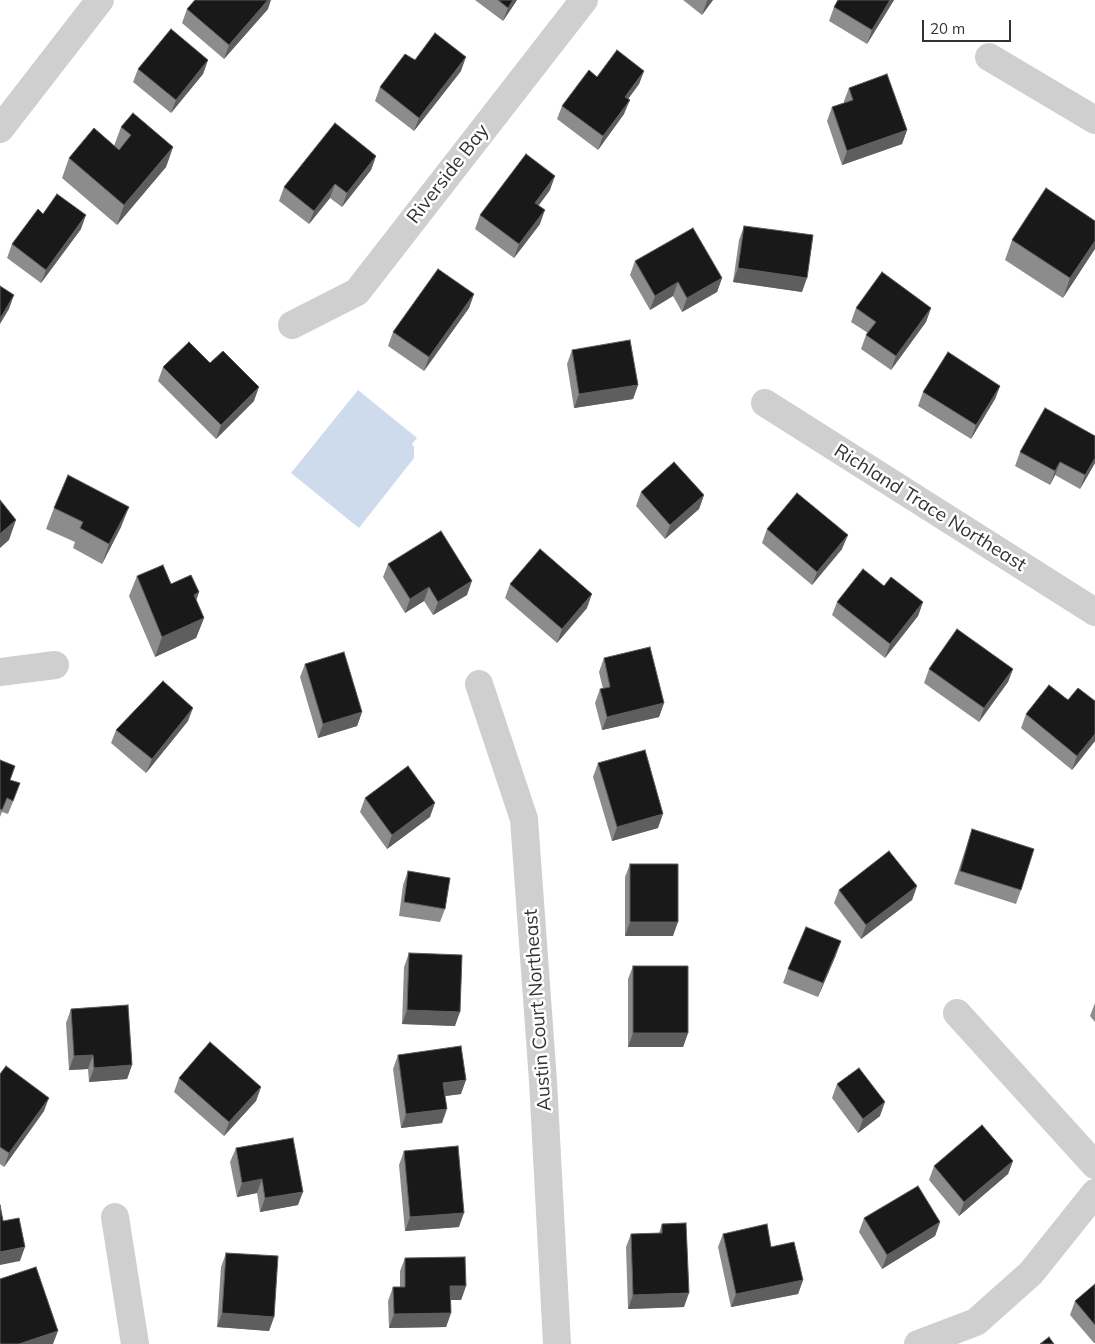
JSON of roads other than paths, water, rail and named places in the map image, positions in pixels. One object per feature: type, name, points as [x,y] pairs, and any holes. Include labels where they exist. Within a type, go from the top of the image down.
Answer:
[{"type":"street","points":[[0,129],[100,0]]},
{"type":"street","name":"Riverside Bay","points":[[292,325],[357,292],[584,0]]},
{"type":"street","points":[[990,57],[1095,120]]},
{"type":"street","name":"Richland Trace Northeast","points":[[765,403],[1095,612]]},
{"type":"street","points":[[0,672],[55,665]]},
{"type":"street","name":"Austin Court Northeast","points":[[479,684],[524,819],[543,1080],[557,1344]]},
{"type":"street","points":[[957,1013],[1095,1164]]},
{"type":"street","points":[[918,1344],[976,1322],[1031,1273],[1095,1193]]},
{"type":"street","points":[[115,1217],[135,1344]]},
{"type":"water","points":[[358,390],[417,438],[412,444],[414,447],[414,458],[359,528],[291,473]]}]
